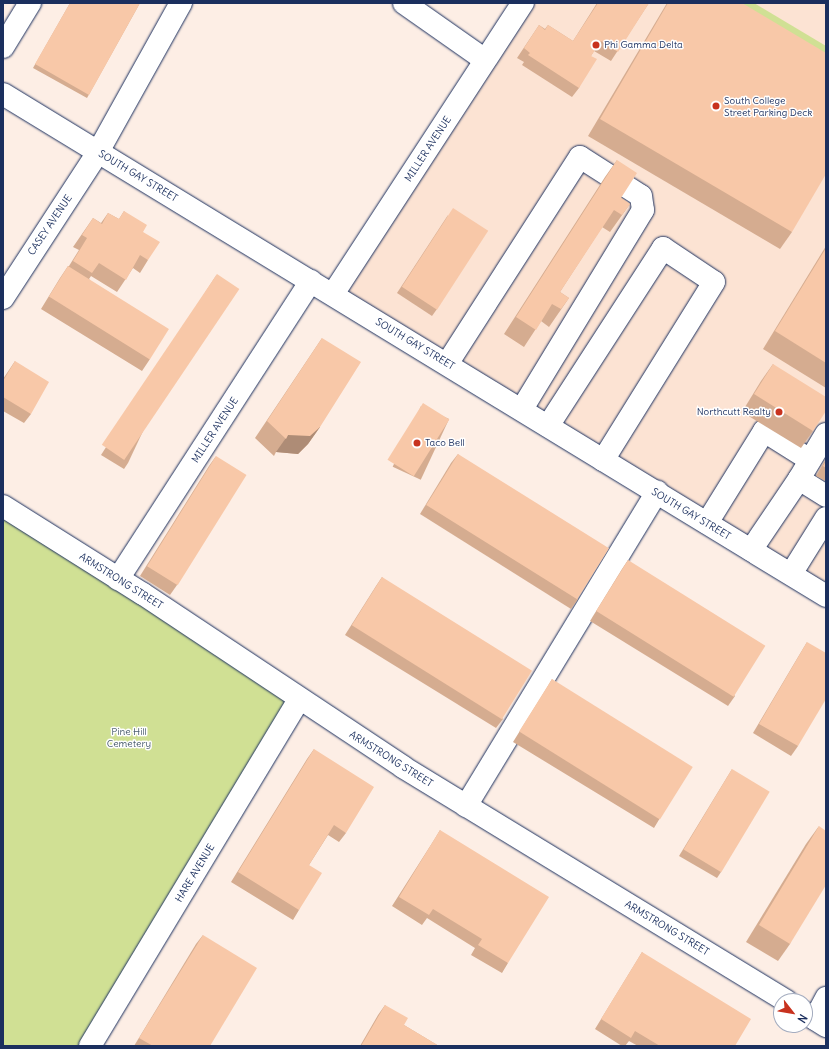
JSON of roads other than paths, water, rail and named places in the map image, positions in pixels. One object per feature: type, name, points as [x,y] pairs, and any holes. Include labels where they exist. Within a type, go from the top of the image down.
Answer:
[{"type":"street","points":[[3,47],[30,3]]},
{"type":"street","name":"CASEY AVENUE","points":[[3,298],[98,152],[181,3]]},
{"type":"street","points":[[404,3],[485,60]]},
{"type":"street","name":"MILLER AVENUE","points":[[333,294],[521,4]]},
{"type":"street","name":"SOUTH GAY STREET","points":[[3,94],[522,409],[826,596]]},
{"type":"street","points":[[447,364],[580,157],[641,196],[644,210],[522,409]]},
{"type":"street","points":[[548,426],[663,248],[714,282],[604,460]]},
{"type":"street","name":"MILLER AVENUE","points":[[118,579],[311,281]]},
{"type":"street","points":[[707,523],[764,431],[810,460]]},
{"type":"street","points":[[751,550],[799,480],[826,434]]},
{"type":"street","points":[[799,480],[826,496]]},
{"type":"street","points":[[466,806],[657,492]]},
{"type":"street","name":"ARMSTRONG STREET","points":[[3,506],[118,579],[299,700],[466,806],[773,993]]},
{"type":"street","points":[[791,574],[826,518]]},
{"type":"street","name":"HARE AVENUE","points":[[90,1046],[299,700]]},
{"type":"street","points":[[815,1019],[826,998]]},
{"type":"place","name":"Phi Gamma Delta","points":[[596,45]]},
{"type":"place","name":"South College Street Parking Deck","points":[[716,106]]},
{"type":"place","name":"Northcutt Realty","points":[[779,412]]},
{"type":"place","name":"Taco Bell","points":[[417,443]]},
{"type":"park label","name":"Pine Hill Cemetery","points":[[129,736]]}]
